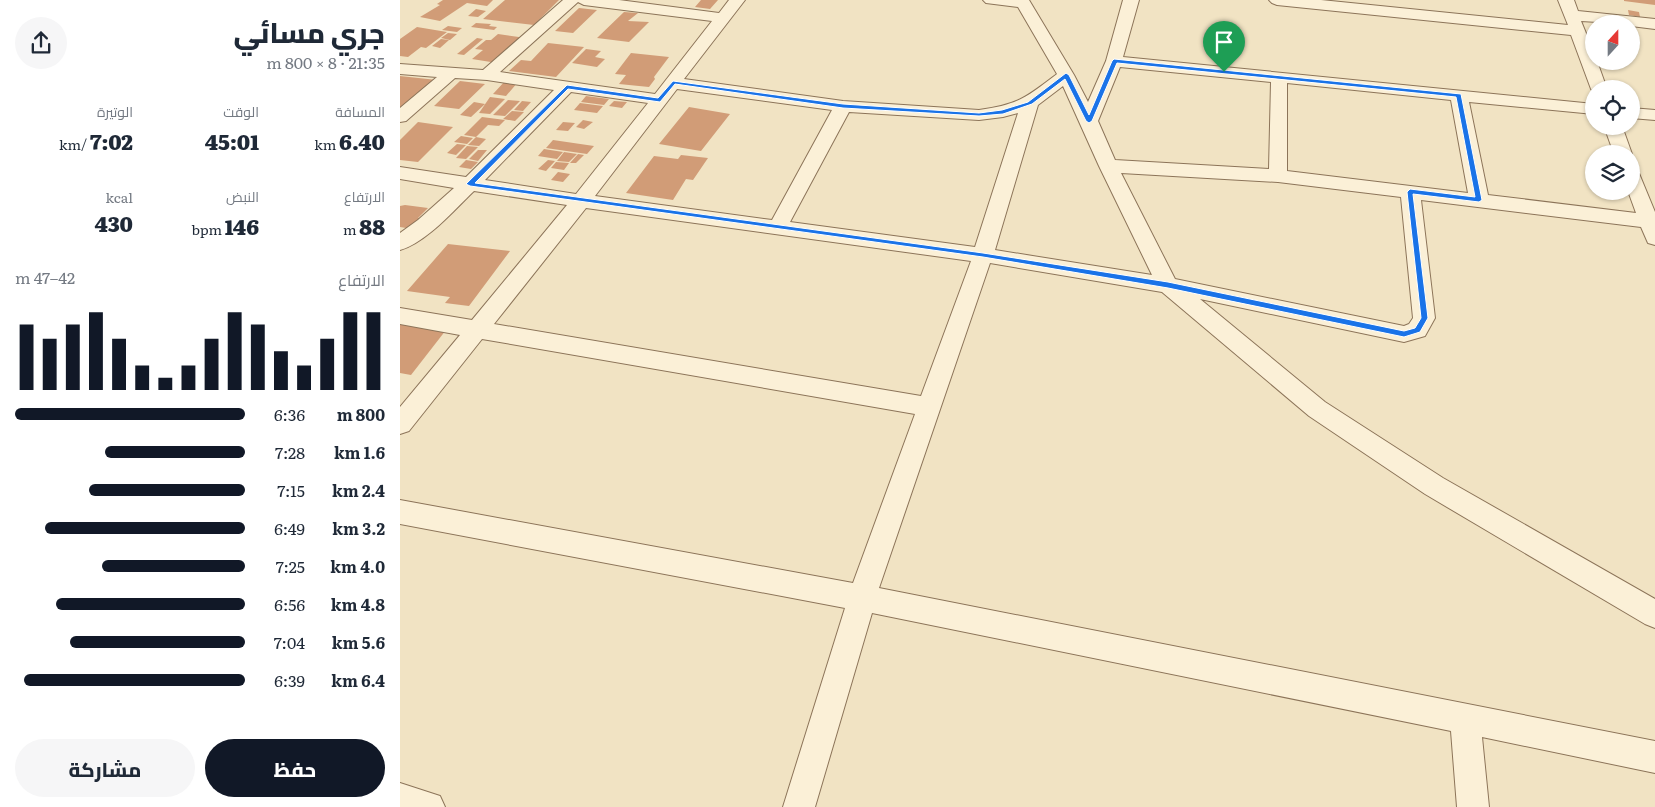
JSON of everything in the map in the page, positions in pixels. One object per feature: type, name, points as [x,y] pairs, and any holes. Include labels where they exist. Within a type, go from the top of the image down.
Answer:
[{"type":"street","points":[[488,76],[572,0]]},
{"type":"street","points":[[584,0],[724,18]]},
{"type":"street","points":[[400,424],[581,201],[737,0]]},
{"type":"street","points":[[991,0],[1022,1],[1066,75],[1089,121],[1108,166],[1168,285],[1317,409],[1434,486],[1655,614]]},
{"type":"street","points":[[1089,121],[1114,61],[1131,0]]},
{"type":"street","points":[[1277,0],[1576,31]]},
{"type":"street","points":[[1595,80],[1568,8],[1655,24]]},
{"type":"street","points":[[1114,61],[1585,108]]},
{"type":"street","points":[[400,69],[488,76],[660,100]]},
{"type":"street","points":[[400,117],[451,73]]},
{"type":"street","points":[[673,82],[843,106],[979,115],[1003,112],[1030,103],[1066,75]]},
{"type":"street","points":[[1278,176],[1279,77]]},
{"type":"street","points":[[400,243],[425,225],[470,184],[567,87]]},
{"type":"street","points":[[1458,95],[1479,200]]},
{"type":"street","points":[[799,807],[862,598],[983,255],[1030,103]]},
{"type":"street","points":[[778,227],[843,106]]},
{"type":"street","points":[[1640,114],[1655,115]]},
{"type":"street","points":[[1108,166],[1278,176],[1479,200],[1653,227]]},
{"type":"street","points":[[400,173],[581,201],[983,255],[1168,285],[1404,334],[1417,330],[1424,318],[1410,192]]},
{"type":"street","points":[[1640,196],[1653,227]]},
{"type":"street","points":[[400,316],[929,407]]},
{"type":"street","points":[[400,512],[862,598],[1655,757]]},
{"type":"street","points":[[1464,719],[1473,807]]},
{"type":"street","points":[[400,799],[430,807]]},
{"type":"building","points":[[443,0],[493,0],[487,6],[467,3],[440,21],[420,17],[440,5],[437,4]]},
{"type":"building","points":[[505,0],[559,0],[534,25],[483,19]]},
{"type":"building","points":[[701,0],[718,0],[710,9],[695,7]]},
{"type":"building","points":[[1655,0],[1655,5],[1624,1]]},
{"type":"building","points":[[579,8],[597,10],[573,33],[555,31]]},
{"type":"building","points":[[476,9],[486,11],[478,17],[468,16]]},
{"type":"building","points":[[1628,10],[1639,12],[1640,15],[1629,15]]},
{"type":"building","points":[[624,12],[638,13],[628,21],[649,22],[629,42],[597,38]]},
{"type":"building","points":[[476,23],[491,24],[489,26],[497,27],[494,30],[471,27]]},
{"type":"building","points":[[448,26],[462,28],[457,32],[442,30]]},
{"type":"building","points":[[417,27],[447,32],[426,48],[421,47],[408,57],[400,56],[400,39]]},
{"type":"building","points":[[448,33],[457,34],[450,40],[441,38]]},
{"type":"building","points":[[498,34],[526,38],[497,63],[472,59],[483,50],[475,49],[486,40],[491,40]]},
{"type":"building","points":[[477,38],[483,39],[464,55],[457,54]]},
{"type":"building","points":[[441,39],[449,40],[440,48],[432,46]]},
{"type":"building","points":[[548,43],[584,47],[556,77],[509,71],[521,60],[531,61]]},
{"type":"building","points":[[586,49],[601,51],[595,57],[605,59],[597,67],[572,63]]},
{"type":"building","points":[[631,53],[669,57],[649,87],[619,84],[626,75],[615,74]]},
{"type":"building","points":[[400,76],[437,80],[400,109]]},
{"type":"building","points":[[460,81],[485,84],[459,109],[434,106]]},
{"type":"building","points":[[505,81],[518,82],[506,96],[493,94]]},
{"type":"building","points":[[586,96],[609,99],[604,105],[581,102]]},
{"type":"building","points":[[490,97],[505,99],[490,114],[479,113]]},
{"type":"building","points":[[508,100],[520,101],[505,116],[493,115]]},
{"type":"building","points":[[522,101],[531,102],[523,111],[514,110]]},
{"type":"building","points":[[614,101],[627,102],[622,108],[609,106]]},
{"type":"building","points":[[474,102],[485,104],[471,117],[460,115]]},
{"type":"building","points":[[580,103],[603,106],[597,113],[574,110]]},
{"type":"building","points":[[689,107],[730,114],[701,151],[659,144]]},
{"type":"building","points":[[512,111],[524,112],[515,121],[503,119]]},
{"type":"building","points":[[482,117],[505,120],[499,126],[488,125],[476,137],[464,135]]},
{"type":"building","points":[[583,120],[593,122],[584,129],[576,127]]},
{"type":"building","points":[[418,122],[453,127],[418,162],[400,160],[400,140]]},
{"type":"building","points":[[563,122],[575,123],[568,131],[556,130]]},
{"type":"building","points":[[461,136],[473,138],[467,144],[454,142]]},
{"type":"building","points":[[476,137],[486,139],[479,146],[468,145]]},
{"type":"building","points":[[553,140],[594,146],[587,154],[546,148]]},
{"type":"building","points":[[457,144],[466,145],[456,155],[447,153]]},
{"type":"building","points":[[467,146],[478,147],[466,159],[456,158]]},
{"type":"building","points":[[544,149],[563,152],[557,159],[538,156]]},
{"type":"building","points":[[478,150],[487,150],[478,161],[469,159]]},
{"type":"building","points":[[564,152],[577,154],[569,162],[557,161]]},
{"type":"building","points":[[578,154],[584,155],[576,163],[570,163]]},
{"type":"building","points":[[681,155],[708,158],[693,180],[686,179],[673,200],[626,193],[654,156],[678,159]]},
{"type":"building","points":[[466,160],[478,162],[471,169],[459,167]]},
{"type":"building","points":[[548,160],[555,161],[546,171],[538,169]]},
{"type":"building","points":[[556,162],[569,163],[564,170],[551,168]]},
{"type":"building","points":[[558,172],[570,174],[563,182],[551,180]]},
{"type":"building","points":[[400,206],[428,208],[418,218],[421,219],[412,229],[400,227]]},
{"type":"building","points":[[448,244],[510,251],[469,306],[445,303],[450,297],[407,291]]},
{"type":"building","points":[[400,323],[446,330],[411,375],[400,373]]},
{"type":"route","points":[[1114,61],[1224,72],[1458,95],[1479,200],[1410,192],[1424,318],[1417,330],[1404,334],[1168,285],[983,255],[581,201],[470,184],[567,87],[660,100],[673,82],[843,106],[979,115],[1003,112],[1030,103],[1066,75],[1089,121],[1114,61]]}]
